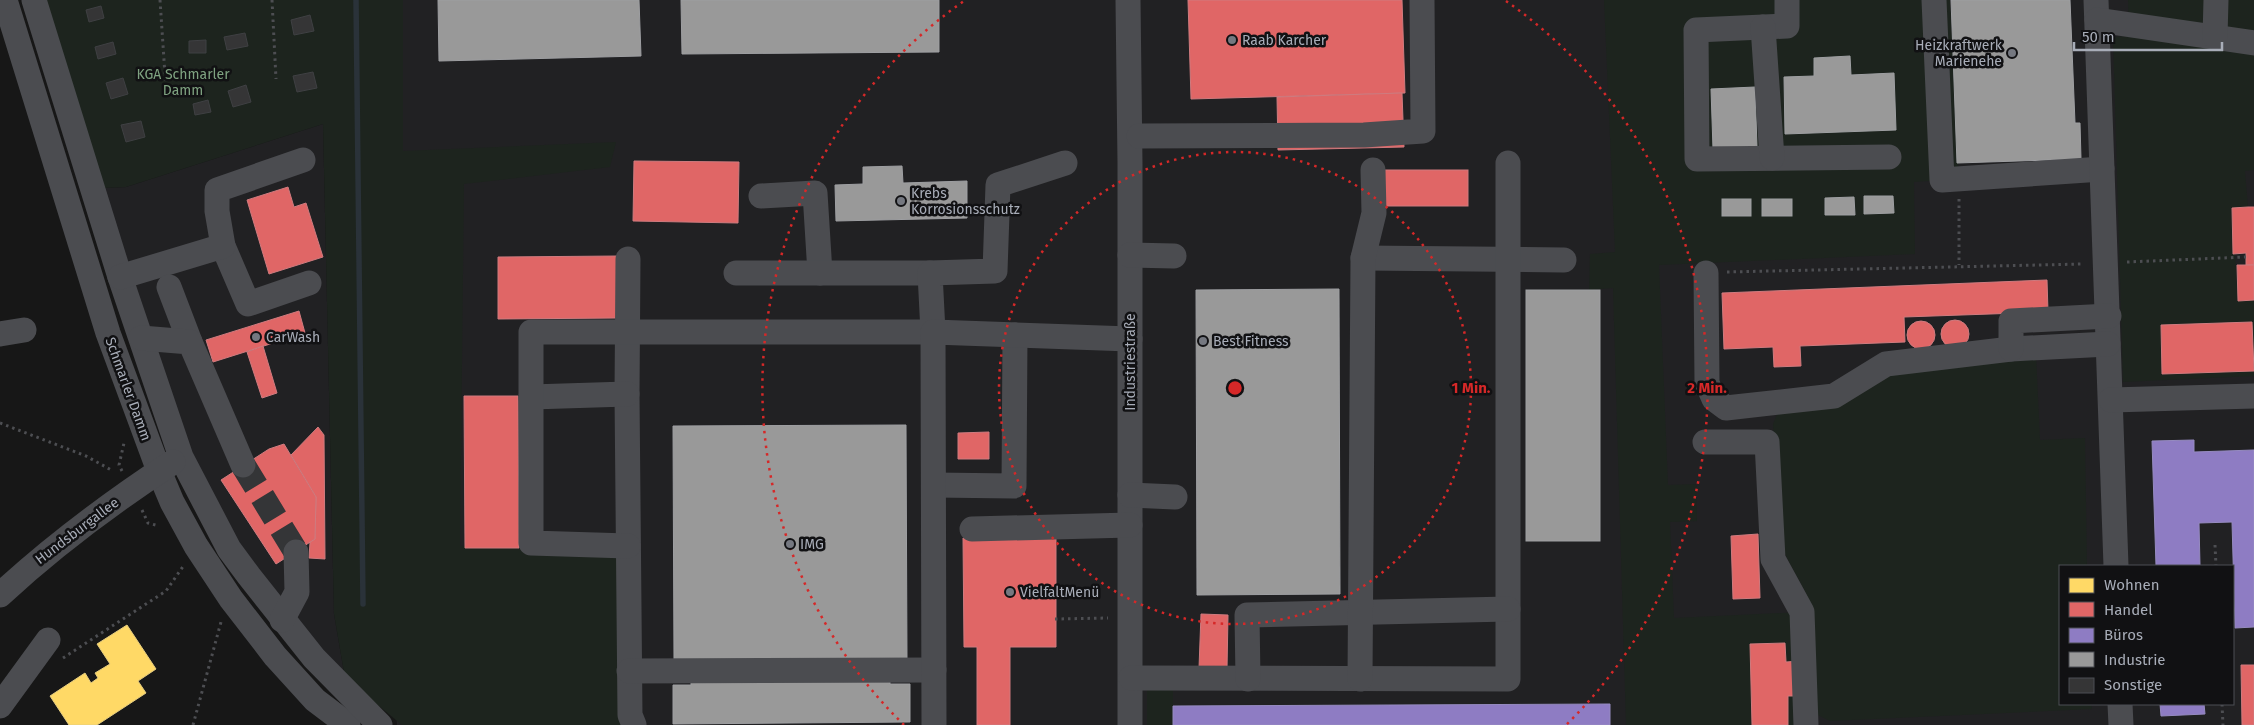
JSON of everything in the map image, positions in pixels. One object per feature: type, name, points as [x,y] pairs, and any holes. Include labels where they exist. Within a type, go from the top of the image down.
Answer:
[{"type":"street","name":"Schmarler Damm","points":[[5,0],[108,333],[159,472],[172,502],[196,546],[231,599],[294,678],[315,700],[348,725]]},
{"type":"street","name":"Schmarler Damm","points":[[34,0],[120,277],[182,457],[229,549],[282,620],[314,658],[380,725]]},
{"type":"street","name":"Industriestraße","points":[[1128,0],[1130,725]]},
{"type":"street","points":[[1139,136],[1364,135],[1423,131],[1422,0]]},
{"type":"street","points":[[1788,0],[1787,26],[1696,30],[1697,159],[1889,157]]},
{"type":"street","points":[[1934,0],[1942,180],[2102,168]]},
{"type":"street","points":[[2214,37],[2216,0]]},
{"type":"street","points":[[2116,565],[2108,344],[2109,316],[2097,10],[2214,37],[2254,43]]},
{"type":"street","points":[[1763,27],[1772,158]]},
{"type":"street","points":[[302,160],[217,190],[217,211],[223,246],[248,304],[308,283]]},
{"type":"street","points":[[736,273],[930,274],[995,271],[998,185],[1065,163]]},
{"type":"street","points":[[1131,678],[1508,679],[1508,163]]},
{"type":"street","points":[[1360,679],[1363,258],[1374,213],[1373,170]]},
{"type":"street","points":[[761,196],[815,193],[820,273]]},
{"type":"street","points":[[120,277],[223,246]]},
{"type":"street","points":[[1130,255],[1174,256]]},
{"type":"street","points":[[1363,258],[1564,260]]},
{"type":"street","points":[[628,259],[629,671],[630,715],[634,725]]},
{"type":"street","points":[[1706,273],[1707,383],[1714,399],[1726,408],[1834,396],[1886,364],[2012,349],[2108,344]]},
{"type":"street","points":[[930,274],[933,332],[934,725]]},
{"type":"street","points":[[170,287],[190,342],[243,465]]},
{"type":"street","points":[[2012,349],[2011,321],[2109,316]]},
{"type":"street","points":[[0,334],[24,330]]},
{"type":"street","points":[[628,546],[531,543],[531,332],[933,332],[1130,339]]},
{"type":"street","points":[[934,485],[1014,486],[1015,335]]},
{"type":"street","points":[[140,338],[190,342]]},
{"type":"street","points":[[531,397],[627,394]]},
{"type":"street","points":[[2111,400],[2254,396]]},
{"type":"street","points":[[1705,442],[1767,442],[1773,559],[1802,612],[1806,725]]},
{"type":"street","name":"Hundsburgallee","points":[[0,595],[30,567],[85,523],[182,457]]},
{"type":"street","points":[[1130,495],[1175,498]]},
{"type":"street","points":[[972,529],[1130,526]]},
{"type":"street","points":[[282,620],[297,592],[296,552]]},
{"type":"street","points":[[1248,679],[1247,615],[1508,609]]},
{"type":"street","points":[[0,706],[48,640]]},
{"type":"street","points":[[629,671],[934,670]]},
{"type":"street","points":[[2120,705],[2121,725]]},
{"type":"path","points":[[160,0],[166,90]]},
{"type":"path","points":[[272,0],[276,79]]},
{"type":"path","points":[[1959,179],[1959,265]]},
{"type":"path","points":[[1706,273],[2246,258]]},
{"type":"path","points":[[0,423],[86,456],[113,471]]},
{"type":"path","points":[[2215,545],[2216,565]]},
{"type":"path","points":[[48,640],[61,660],[166,591],[196,546]]},
{"type":"path","points":[[193,724],[223,615],[231,599]]},
{"type":"path","points":[[1055,619],[1108,618]]},
{"type":"path","points":[[2222,705],[2223,725]]},
{"type":"shaded area","points":[[403,0],[2254,0],[2254,725],[397,725],[389,613],[403,151]]},
{"type":"shaded area","points":[[323,124],[334,614],[345,678],[256,572],[223,518],[191,454],[103,188],[126,187]]},
{"type":"green space","name":"KGA Schmarler Damm","points":[[45,0],[403,0],[403,151],[616,142],[610,167],[464,184],[460,546],[531,543],[628,546],[634,725],[402,725],[345,678],[334,614],[323,124],[126,187],[103,188]]},
{"type":"green space","points":[[1604,0],[1950,0],[1959,179],[1914,182],[1915,254],[1659,265],[1668,485],[1696,484],[1697,521],[1670,522],[1674,618],[1802,612],[1806,725],[1626,725],[1613,288],[1589,290],[1590,254],[1615,252]]},
{"type":"green space","points":[[2128,0],[2254,0],[2254,170],[2245,171],[2248,207],[2232,208],[2238,301],[2254,300],[2254,376],[2123,382],[2113,37],[2129,36]]},
{"type":"green space","points":[[2036,354],[2040,440],[2085,438],[2087,565],[2059,565],[2059,705],[2091,705],[2092,709],[1830,721],[1814,713],[1808,597],[1779,543],[1773,424],[1780,407],[1885,368]]},
{"type":"green space","points":[[1147,683],[1173,683],[1173,725],[1147,725]]},
{"type":"building: Wohnen","points":[[127,625],[156,669],[138,681],[146,693],[97,725],[69,725],[50,696],[85,673],[91,683],[98,678],[95,673],[110,664],[97,644]]},
{"type":"building: Handel","points":[[1188,0],[1402,0],[1405,93],[1191,99]]},
{"type":"building: Handel","points":[[1402,93],[1404,147],[1278,150],[1277,97]]},
{"type":"building: Handel","points":[[634,161],[739,162],[738,223],[633,221]]},
{"type":"building: Handel","points":[[1382,170],[1468,170],[1468,206],[1382,206]]},
{"type":"building: Handel","points":[[288,187],[294,207],[306,203],[323,257],[269,274],[247,200]]},
{"type":"building: Handel","points":[[2254,207],[2254,265],[2246,265],[2246,253],[2233,254],[2232,208]]},
{"type":"building: Handel","points":[[618,256],[618,318],[498,319],[498,257]]},
{"type":"building: Handel","points":[[2237,265],[2254,265],[2254,300],[2238,301]]},
{"type":"building: Handel","points":[[2047,280],[2048,312],[1904,317],[1905,342],[1800,346],[1801,366],[1774,367],[1773,347],[1724,349],[1722,293]]},
{"type":"building: Handel","name":"CarWash","points":[[299,311],[305,333],[213,362],[206,340]]},
{"type":"building: Handel","points":[[1955,320],[1965,324],[1969,334],[1965,344],[1955,348],[1945,344],[1941,334],[1945,324]]},
{"type":"building: Handel","points":[[1921,321],[1931,325],[1935,335],[1931,345],[1921,349],[1911,345],[1907,335],[1911,325]]},
{"type":"building: Handel","points":[[2252,322],[2254,371],[2162,374],[2161,325]]},
{"type":"building: Handel","points":[[263,346],[277,393],[262,398],[247,352]]},
{"type":"building: Handel","points":[[464,396],[518,396],[519,548],[465,548]]},
{"type":"building: Handel","points":[[318,427],[324,435],[325,559],[309,558],[310,542],[315,539],[316,497],[291,455]]},
{"type":"building: Handel","points":[[989,432],[989,459],[958,459],[958,433]]},
{"type":"building: Handel","points":[[284,444],[316,497],[315,539],[276,564],[221,480],[269,449]]},
{"type":"building: Handel","points":[[1758,534],[1760,598],[1733,599],[1731,536]]},
{"type":"building: Handel","name":"VielfaltMenü","points":[[1056,537],[1056,647],[1010,647],[1010,725],[977,725],[977,647],[964,647],[963,538]]},
{"type":"building: Handel","points":[[1201,614],[1228,615],[1227,669],[1199,668]]},
{"type":"building: Handel","points":[[1785,643],[1786,662],[1800,661],[1801,696],[1788,696],[1788,725],[1752,725],[1750,644]]},
{"type":"building: Handel","points":[[2241,665],[2254,665],[2254,725],[2242,725]]},
{"type":"building: Büros","points":[[2194,440],[2194,452],[2254,450],[2254,627],[2235,628],[2232,522],[2199,523],[2200,565],[2156,565],[2152,441]]},
{"type":"building: Büros","points":[[1610,704],[1610,725],[1173,725],[1173,706]]},
{"type":"building: Büros","points":[[2160,705],[2204,705],[2205,714],[2161,716]]},
{"type":"building: Industrie","points":[[438,0],[639,0],[641,56],[439,61]]},
{"type":"building: Industrie","points":[[681,0],[939,0],[939,52],[682,54]]},
{"type":"building: Industrie","name":"Heizkraftwerk Marienehe","points":[[1951,0],[2070,0],[2075,123],[2080,123],[2081,159],[1957,163]]},
{"type":"building: Industrie","points":[[1850,56],[1851,75],[1894,73],[1896,130],[1785,134],[1784,77],[1814,76],[1814,58]]},
{"type":"building: Industrie","points":[[1755,87],[1757,147],[1713,149],[1711,89]]},
{"type":"building: Industrie","name":"Krebs Korrosionsschutz","points":[[902,166],[903,183],[967,181],[967,218],[836,221],[835,185],[863,184],[863,167]]},
{"type":"building: Industrie","points":[[1864,196],[1893,196],[1894,213],[1864,214]]},
{"type":"building: Industrie","points":[[1854,197],[1855,215],[1825,215],[1825,198]]},
{"type":"building: Industrie","points":[[1722,199],[1751,199],[1751,216],[1722,216]]},
{"type":"building: Industrie","points":[[1762,199],[1792,199],[1792,216],[1762,216]]},
{"type":"building: Industrie","points":[[1339,289],[1340,594],[1197,595],[1196,290]]},
{"type":"building: Industrie","points":[[1526,290],[1600,290],[1600,541],[1526,541]]},
{"type":"building: Industrie","name":"IMG","points":[[906,425],[907,661],[890,661],[890,684],[910,684],[910,722],[673,724],[673,685],[691,685],[691,662],[674,662],[673,426]]},
{"type":"building: Sonstige","points":[[101,6],[104,18],[89,22],[86,10]]},
{"type":"building: Sonstige","points":[[310,15],[314,31],[294,35],[291,20]]},
{"type":"building: Sonstige","points":[[245,33],[248,46],[227,50],[224,37]]},
{"type":"building: Sonstige","points":[[206,40],[206,53],[189,53],[189,41]]},
{"type":"building: Sonstige","points":[[113,42],[116,54],[98,59],[95,47]]},
{"type":"building: Sonstige","points":[[313,72],[317,88],[297,92],[293,76]]},
{"type":"building: Sonstige","points":[[123,78],[128,94],[111,99],[106,83]]},
{"type":"building: Sonstige","points":[[246,85],[251,102],[233,107],[228,91]]},
{"type":"building: Sonstige","points":[[208,100],[211,112],[195,115],[193,104]]},
{"type":"building: Sonstige","points":[[141,121],[145,137],[126,142],[121,125]]},
{"type":"waterway","points":[[356,0],[363,604]]},
{"type":"tunnel","points":[[243,465],[296,552]]},
{"type":"place","name":"Raab Karcher","points":[[1232,40]]},
{"type":"place","name":"Heizkraftwerk Marienehe","points":[[2012,53]]},
{"type":"place","name":"Krebs Korrosionsschutz","points":[[901,201]]},
{"type":"place","name":"CarWash","points":[[256,337]]},
{"type":"place","name":"Best Fitness","points":[[1203,341]]},
{"type":"place","name":"IMG","points":[[790,544]]},
{"type":"place","name":"VielfaltMenü","points":[[1010,592]]}]
